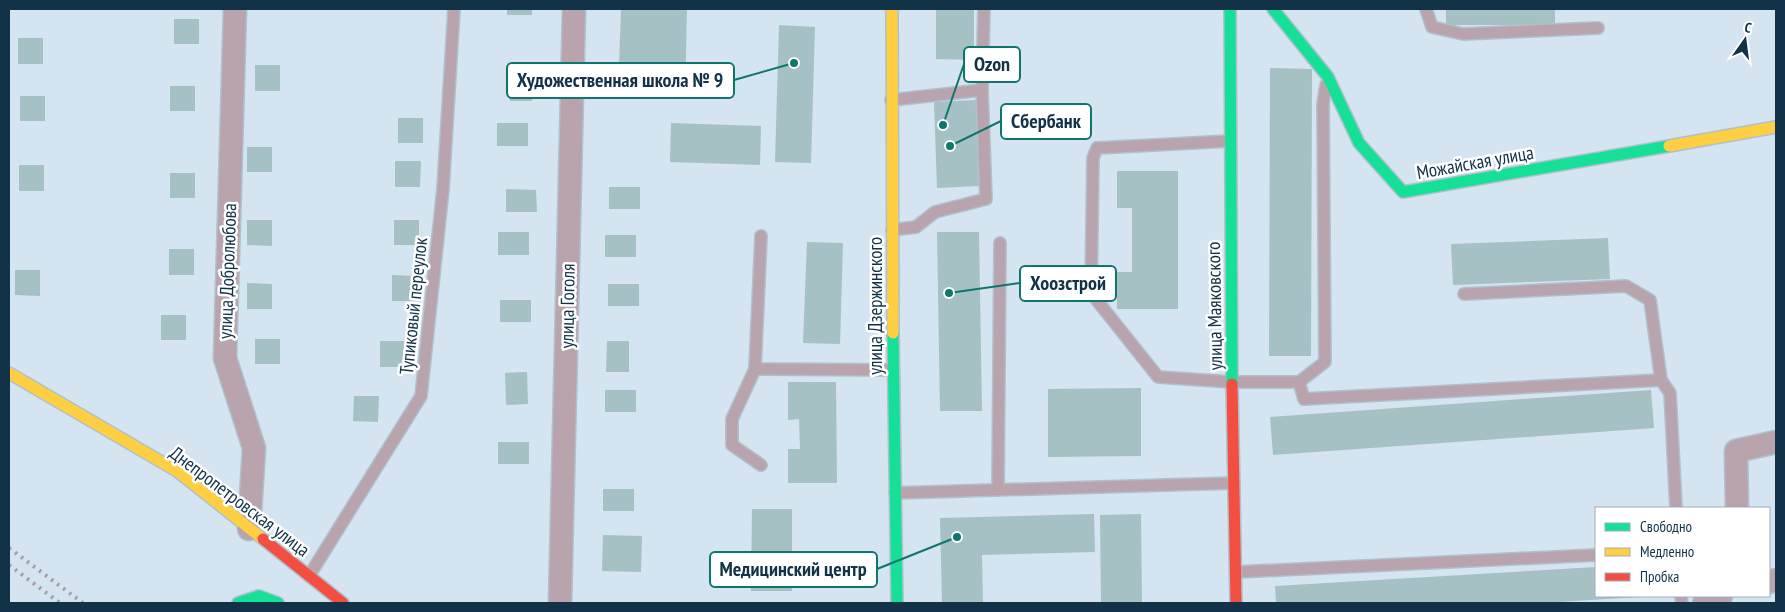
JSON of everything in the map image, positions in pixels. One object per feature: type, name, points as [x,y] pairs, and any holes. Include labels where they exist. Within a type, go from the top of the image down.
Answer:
[{"type":"main road","name":"улица Дзержинского","points":[[892,9],[893,370],[897,603]]},
{"type":"main road","name":"улица Маяковского","points":[[1230,9],[1232,382],[1236,603]]},
{"type":"main road","name":"Можайская улица","points":[[1273,9],[1328,77],[1359,143],[1403,192],[1776,128]]},
{"type":"main road","name":"Днепропетровская улица","points":[[9,373],[177,471],[343,603]]},
{"type":"main road","points":[[238,603],[259,596],[278,603]]},
{"type":"street","name":"улица Добролюбова","points":[[235,9],[225,358],[254,448],[249,529]]},
{"type":"street","name":"улица Гоголя","points":[[560,603],[574,9]]},
{"type":"street","points":[[1737,507],[1736,451],[1776,442]]},
{"type":"street","points":[[1704,603],[1719,597]]},
{"type":"lane","name":"Тупиковый переулок","points":[[309,576],[421,396],[442,189],[454,9]]},
{"type":"lane","points":[[892,230],[916,226],[935,212],[986,199],[982,90],[984,9]]},
{"type":"lane","points":[[1426,9],[1432,27],[1463,34],[1598,28]]},
{"type":"lane","points":[[1230,142],[1097,148],[1092,158],[1091,293],[1158,377],[1232,382],[1299,382],[1325,362],[1323,104],[1328,77]]},
{"type":"lane","points":[[891,100],[982,90]]},
{"type":"lane","points":[[761,236],[755,369],[732,419],[732,445],[761,465]]},
{"type":"lane","points":[[998,489],[1000,243]]},
{"type":"lane","points":[[1464,294],[1626,286],[1650,300],[1661,380],[1670,392],[1676,507]]},
{"type":"lane","points":[[755,369],[893,370]]},
{"type":"lane","points":[[1299,382],[1304,399],[1661,380]]},
{"type":"lane","points":[[896,493],[1234,483]]},
{"type":"lane","points":[[1235,572],[1595,555]]},
{"type":"building","points":[[507,9],[532,9],[532,15],[507,15]]},
{"type":"building","points":[[621,9],[687,9],[685,98],[618,96]]},
{"type":"building","points":[[936,9],[974,9],[974,60],[936,59]]},
{"type":"building","points":[[1446,9],[1555,9],[1555,25],[1446,25]]},
{"type":"building","points":[[174,19],[199,19],[199,44],[174,44]]},
{"type":"building","points":[[779,25],[815,27],[811,163],[775,162]]},
{"type":"building","points":[[18,38],[43,38],[43,64],[18,64]]},
{"type":"building","points":[[255,65],[280,65],[280,91],[255,91]]},
{"type":"building","points":[[1270,68],[1312,69],[1311,356],[1269,356]]},
{"type":"building","points":[[510,70],[533,70],[532,101],[510,101]]},
{"type":"building","points":[[170,86],[195,86],[195,111],[170,111]]},
{"type":"building","points":[[20,96],[45,96],[45,121],[20,121]]},
{"type":"building","points":[[976,100],[979,186],[937,188],[934,102]]},
{"type":"building","points":[[398,118],[423,118],[423,143],[398,143]]},
{"type":"building","points":[[497,123],[528,123],[528,146],[497,146]]},
{"type":"building","points":[[671,123],[761,126],[760,165],[670,162]]},
{"type":"building","points":[[247,147],[272,147],[272,172],[247,172]]},
{"type":"building","points":[[395,161],[421,161],[420,187],[395,187]]},
{"type":"building","points":[[19,165],[44,165],[44,191],[19,191]]},
{"type":"building","points":[[1117,171],[1178,171],[1178,309],[1117,309],[1117,272],[1132,272],[1132,208],[1117,208]]},
{"type":"building","points":[[170,173],[195,173],[195,198],[170,198]]},
{"type":"building","points":[[609,187],[640,187],[640,209],[609,209]]},
{"type":"building","points":[[506,189],[536,190],[537,212],[506,212]]},
{"type":"building","points":[[247,220],[272,220],[272,246],[247,245]]},
{"type":"building","points":[[394,220],[419,220],[419,245],[394,245]]},
{"type":"building","points":[[498,232],[529,232],[529,255],[498,255]]},
{"type":"building","points":[[937,232],[979,232],[982,411],[940,411]]},
{"type":"building","points":[[605,235],[636,235],[636,257],[605,257]]},
{"type":"building","points":[[1608,238],[1610,279],[1453,285],[1451,244]]},
{"type":"building","points":[[807,242],[843,243],[840,344],[803,343]]},
{"type":"building","points":[[169,249],[194,249],[194,275],[169,275]]},
{"type":"building","points":[[15,270],[40,270],[40,296],[15,295]]},
{"type":"building","points":[[392,275],[417,276],[417,301],[392,301]]},
{"type":"building","points":[[247,283],[272,284],[272,309],[247,309]]},
{"type":"building","points":[[608,284],[639,284],[639,306],[608,306]]},
{"type":"building","points":[[500,300],[531,300],[531,322],[500,322]]},
{"type":"building","points":[[161,315],[186,315],[186,340],[161,340]]},
{"type":"building","points":[[255,339],[280,339],[280,364],[255,364]]},
{"type":"building","points":[[380,341],[405,341],[405,367],[380,367]]},
{"type":"building","points":[[607,341],[629,341],[629,372],[606,372]]},
{"type":"building","points":[[527,372],[528,404],[506,405],[505,373]]},
{"type":"building","points":[[788,382],[836,382],[837,483],[788,483],[788,449],[800,449],[799,419],[788,420]]},
{"type":"building","points":[[1141,388],[1141,456],[1048,457],[1048,389]]},
{"type":"building","points":[[605,390],[636,390],[636,412],[605,412]]},
{"type":"building","points":[[1651,390],[1654,428],[1273,455],[1270,417]]},
{"type":"building","points":[[354,396],[379,396],[378,422],[353,421]]},
{"type":"building","points":[[498,442],[529,442],[529,464],[498,464]]},
{"type":"building","points":[[603,489],[634,489],[634,511],[603,511]]},
{"type":"building","points":[[752,509],[792,509],[792,591],[751,591]]},
{"type":"building","points":[[1094,514],[1095,552],[982,555],[983,603],[942,603],[940,518]]},
{"type":"building","points":[[1141,514],[1142,603],[1101,603],[1100,515]]},
{"type":"building","points":[[603,535],[642,536],[641,572],[602,571]]},
{"type":"building","points":[[1595,567],[1595,597],[1640,597],[1542,603],[1276,603],[1275,586]]},
{"type":"railway","points":[[9,548],[83,603]]},
{"type":"railway","points":[[9,565],[60,603]]},
{"type":"traffic: fast","points":[[1230,9],[1232,384]]},
{"type":"traffic: fast","points":[[1273,9],[1328,77],[1359,143],[1403,192],[1669,146]]},
{"type":"traffic: fast","points":[[893,333],[897,603]]},
{"type":"traffic: fast","points":[[238,603],[259,596],[278,603]]},
{"type":"traffic: slow","points":[[892,9],[893,333]]},
{"type":"traffic: slow","points":[[1669,146],[1776,127]]},
{"type":"traffic: slow","points":[[9,373],[177,471],[263,539]]},
{"type":"traffic: jam","points":[[1232,384],[1236,603]]},
{"type":"traffic: jam","points":[[263,539],[343,603]]},
{"type":"place","name":"Художественная школа № 9","points":[[794,63]]},
{"type":"place","name":"Ozon","points":[[943,125]]},
{"type":"place","name":"Сбербанк","points":[[950,146]]},
{"type":"place","name":"Хоозстрой","points":[[949,293]]},
{"type":"place","name":"Медицинский центр","points":[[957,537]]}]
